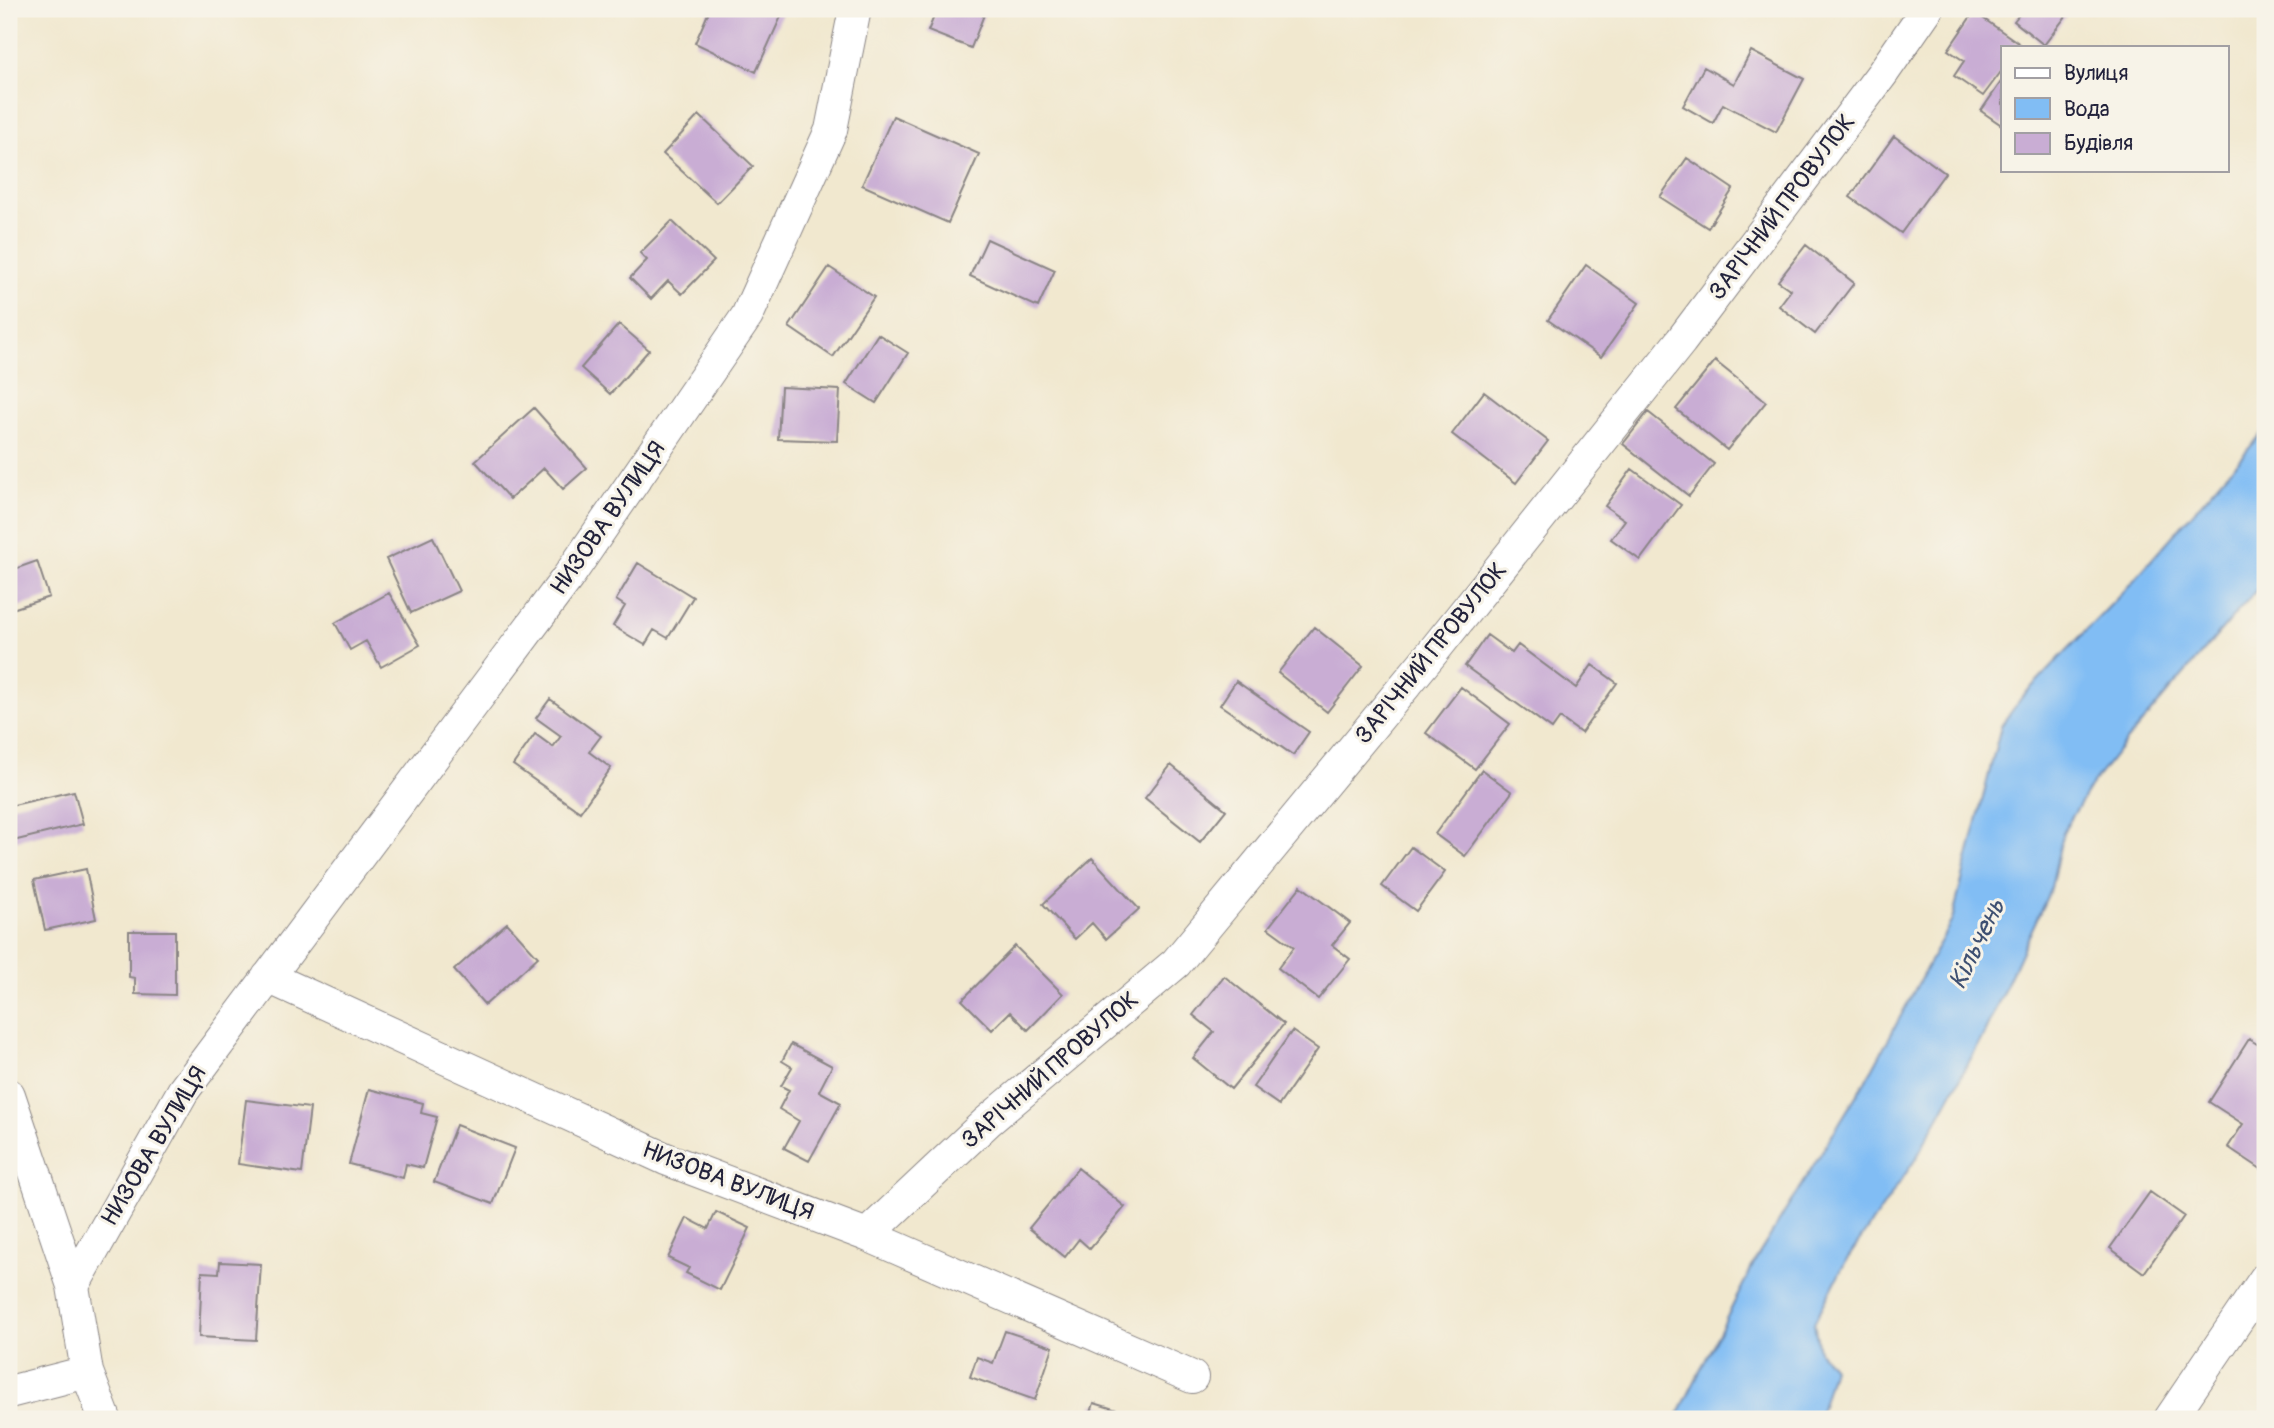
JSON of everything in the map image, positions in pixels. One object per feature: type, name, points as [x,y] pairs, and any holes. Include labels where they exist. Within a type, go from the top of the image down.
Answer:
[{"type":"street","name":"НИЗОВА ВУЛИЦЯ","points":[[72,1286],[183,1091],[568,577],[747,316],[831,130],[855,9]]},
{"type":"street","name":"ЗАРІЧНИЙ ПРОВУЛОК","points":[[867,1235],[987,1122],[1176,963],[1432,653],[1681,341],[1882,74],[1927,9]]},
{"type":"street","name":"НИЗОВА ВУЛИЦЯ","points":[[268,977],[666,1159],[867,1235],[1192,1377]]},
{"type":"street","points":[[9,1095],[72,1286],[87,1372],[105,1419]]},
{"type":"street","points":[[2170,1419],[2265,1279]]},
{"type":"street","points":[[9,1392],[87,1372]]},
{"type":"water","name":"Кільчень","points":[[2265,430],[2265,580],[2121,747],[2090,787],[2063,832],[2051,888],[1983,1036],[1917,1157],[1846,1261],[1814,1323],[1819,1351],[1833,1368],[1818,1419],[1676,1419],[1756,1259],[1873,1068],[1952,920],[2001,726],[2022,697],[2126,589]]},
{"type":"building","points":[[710,9],[784,10],[756,72],[695,43]]},
{"type":"building","points":[[937,9],[977,9],[985,12],[971,48],[928,31]]},
{"type":"building","points":[[2019,9],[2066,9],[2069,12],[2044,45],[2014,21],[2022,11]]},
{"type":"building","points":[[1974,12],[2020,44],[2001,46],[2001,72],[1983,96],[1954,76],[1964,61],[1948,50]]},
{"type":"building","points":[[1751,51],[1804,79],[1776,132],[1723,104],[1713,123],[1683,106],[1704,67],[1734,84]]},
{"type":"building","points":[[2001,82],[2001,125],[1981,111]]},
{"type":"building","points":[[699,115],[753,166],[717,203],[663,154]]},
{"type":"building","points":[[893,116],[979,154],[948,223],[862,185]]},
{"type":"building","points":[[1894,136],[1945,173],[1901,233],[1850,197]]},
{"type":"building","points":[[1687,158],[1733,189],[1708,228],[1660,197]]},
{"type":"building","points":[[672,221],[714,261],[682,294],[668,281],[651,299],[630,278],[647,260],[640,253]]},
{"type":"building","points":[[987,239],[1055,270],[1038,307],[970,276]]},
{"type":"building","points":[[1806,245],[1854,283],[1815,334],[1779,306],[1791,290],[1778,281]]},
{"type":"building","points":[[1586,265],[1639,303],[1601,357],[1548,320]]},
{"type":"building","points":[[829,267],[874,297],[833,357],[789,327]]},
{"type":"building","points":[[619,324],[649,350],[610,394],[581,368]]},
{"type":"building","points":[[878,334],[908,353],[876,403],[846,384]]},
{"type":"building","points":[[1715,361],[1766,402],[1727,450],[1676,409]]},
{"type":"building","points":[[781,387],[840,390],[837,441],[778,439]]},
{"type":"building","points":[[1484,392],[1548,441],[1516,483],[1452,434]]},
{"type":"building","points":[[534,408],[587,468],[563,489],[544,468],[510,499],[475,461]]},
{"type":"building","points":[[1648,412],[1714,464],[1689,496],[1623,444]]},
{"type":"building","points":[[1632,469],[1681,505],[1640,560],[1611,539],[1625,520],[1605,506]]},
{"type":"building","points":[[433,537],[459,591],[411,613],[386,559]]},
{"type":"building","points":[[37,561],[49,597],[9,610],[9,571]]},
{"type":"building","points":[[638,563],[693,597],[668,638],[654,630],[645,645],[613,626],[625,606],[616,600]]},
{"type":"building","points":[[389,593],[420,645],[381,667],[366,641],[350,650],[335,623]]},
{"type":"building","points":[[1314,627],[1363,666],[1327,712],[1278,673]]},
{"type":"building","points":[[1487,635],[1512,653],[1518,645],[1576,688],[1592,665],[1617,683],[1581,733],[1560,718],[1552,729],[1465,666]]},
{"type":"building","points":[[1236,681],[1309,732],[1293,755],[1220,705]]},
{"type":"building","points":[[1461,687],[1510,724],[1475,769],[1426,733]]},
{"type":"building","points":[[550,699],[601,736],[589,752],[611,768],[580,812],[513,765],[535,734],[553,747],[561,736],[536,718]]},
{"type":"building","points":[[1171,765],[1226,810],[1200,842],[1145,798]]},
{"type":"building","points":[[1482,770],[1512,792],[1465,856],[1435,834]]},
{"type":"building","points":[[74,791],[83,824],[9,842],[9,806]]},
{"type":"building","points":[[1411,847],[1445,872],[1416,911],[1382,886]]},
{"type":"building","points":[[1092,858],[1139,909],[1106,939],[1092,923],[1075,939],[1043,904]]},
{"type":"building","points":[[86,869],[96,919],[45,930],[34,880]]},
{"type":"building","points":[[1301,886],[1350,923],[1332,945],[1350,959],[1318,999],[1278,968],[1294,947],[1268,928]]},
{"type":"building","points":[[507,923],[538,957],[485,1005],[454,970]]},
{"type":"building","points":[[129,931],[175,931],[175,995],[135,994],[135,978],[129,977]]},
{"type":"building","points":[[1015,946],[1063,994],[1028,1030],[1010,1012],[992,1030],[962,1000]]},
{"type":"building","points":[[1224,976],[1284,1024],[1231,1089],[1193,1058],[1214,1032],[1193,1015]]},
{"type":"building","points":[[1292,1031],[1318,1049],[1279,1105],[1253,1087]]},
{"type":"building","points":[[2249,1039],[2265,1049],[2264,1171],[2228,1147],[2243,1124],[2209,1102]]},
{"type":"building","points":[[791,1044],[832,1066],[819,1091],[841,1103],[809,1161],[784,1148],[799,1121],[779,1109],[789,1090],[781,1086],[792,1067],[782,1061]]},
{"type":"building","points":[[369,1089],[423,1103],[421,1113],[437,1117],[423,1168],[406,1164],[403,1178],[349,1164]]},
{"type":"building","points":[[246,1100],[310,1108],[302,1173],[238,1164]]},
{"type":"building","points":[[456,1125],[515,1148],[493,1204],[434,1182]]},
{"type":"building","points":[[1078,1168],[1125,1207],[1090,1249],[1079,1239],[1065,1257],[1029,1228]]},
{"type":"building","points":[[2150,1192],[2184,1216],[2144,1273],[2110,1248]]},
{"type":"building","points":[[716,1212],[750,1228],[720,1290],[686,1273],[689,1268],[668,1258],[687,1218],[708,1229]]},
{"type":"building","points":[[220,1262],[261,1264],[256,1340],[199,1337],[202,1272],[219,1273]]},
{"type":"building","points":[[1005,1331],[1053,1347],[1035,1400],[970,1377],[977,1357],[993,1363]]},
{"type":"building","points":[[1094,1403],[1140,1417],[1140,1419],[1089,1419]]},
{"type":"building","points":[[259,1416],[317,1417],[317,1419],[259,1419]]}]
